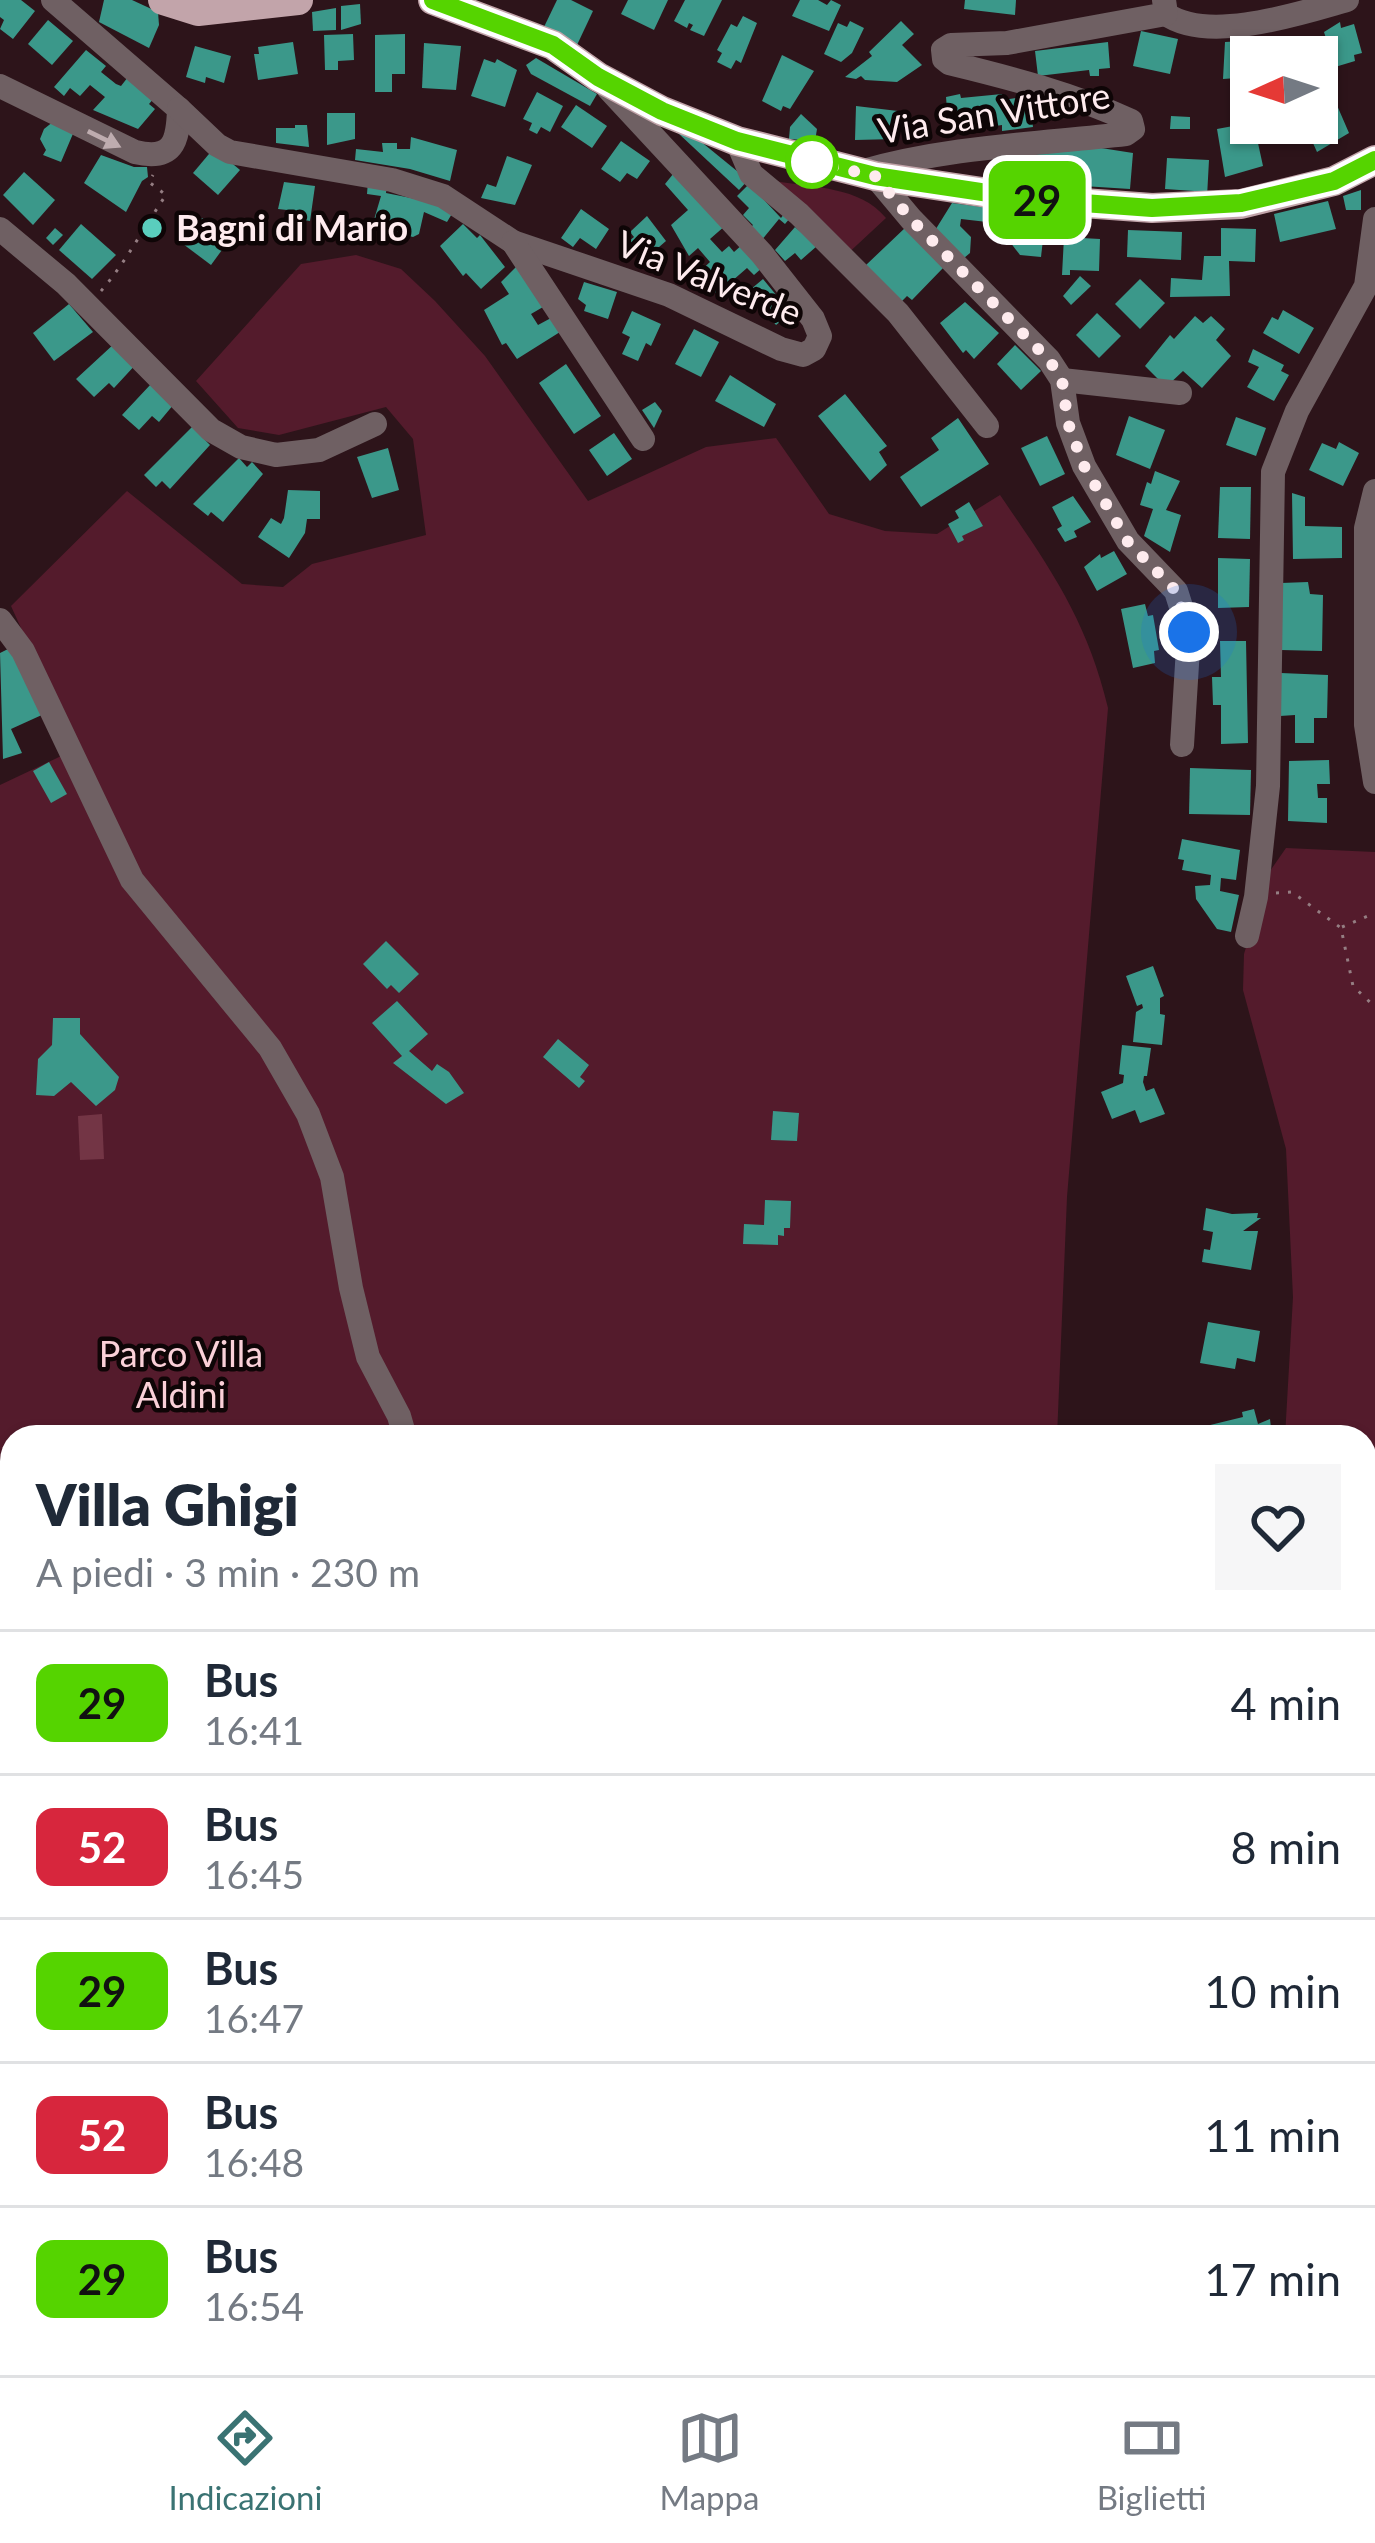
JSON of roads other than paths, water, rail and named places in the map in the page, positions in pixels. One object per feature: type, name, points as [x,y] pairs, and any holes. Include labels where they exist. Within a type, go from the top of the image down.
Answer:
[{"type":"main road","points":[[163,0],[198,11],[298,0]]},
{"type":"main road","points":[[433,0],[489,10],[662,111],[737,141],[867,174],[1028,199],[1152,208],[1241,203],[1373,170]]},
{"type":"street","name":"Via Valverde","points":[[53,0],[217,146],[230,152],[392,180],[443,196],[513,242],[669,295],[781,349],[803,355],[814,349],[820,336],[813,319],[762,254],[598,77]]},
{"type":"street","name":"Via San Vittore","points":[[867,174],[903,160],[1126,134],[1133,129],[1131,121],[1100,107],[949,63],[944,50],[951,45],[1007,43],[1165,7],[1178,23],[1257,25],[1347,0]]},
{"type":"street","points":[[0,86],[119,146],[152,156],[164,154],[174,144],[179,109]]},
{"type":"street","points":[[737,141],[751,174],[800,214],[898,313],[987,426]]},
{"type":"street","points":[[867,174],[1049,360],[1062,380],[1068,423],[1084,466],[1128,542],[1176,591],[1189,632],[1182,746]]},
{"type":"street","points":[[1247,936],[1268,786],[1274,472],[1298,411],[1370,290],[1375,219]]},
{"type":"street","points":[[0,229],[83,301],[212,430],[241,447],[276,455],[319,450],[375,424]]},
{"type":"street","name":"Via Valverde","points":[[513,242],[643,439]]},
{"type":"street","points":[[1062,380],[1180,392]]},
{"type":"street","points":[[1375,490],[1366,528],[1366,725],[1375,782]]},
{"type":"street","points":[[0,620],[23,651],[132,880],[270,1048],[308,1114],[332,1177],[368,1357],[402,1425]]},
{"type":"place","name":"Bagni di Mario","points":[[152,228]]},
{"type":"park label","name":"Parco Villa Aldini","points":[[181,1374]]}]
